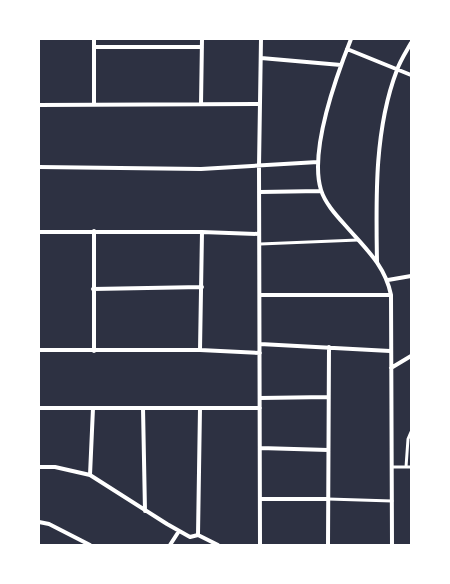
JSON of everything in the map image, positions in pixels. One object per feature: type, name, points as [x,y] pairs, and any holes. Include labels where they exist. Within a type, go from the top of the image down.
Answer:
[{"type":"street","points":[[94,39],[94,104]]},
{"type":"street","points":[[201,104],[202,39]]},
{"type":"street","points":[[260,545],[259,166],[261,39]]},
{"type":"street","points":[[350,39],[329,102],[318,162],[321,190],[333,212],[377,262],[388,280],[391,296],[390,368],[392,545]]},
{"type":"street","points":[[377,262],[377,194],[380,144],[387,103],[397,70],[411,43]]},
{"type":"street","points":[[94,48],[202,47]]},
{"type":"street","points":[[347,49],[411,75]]},
{"type":"street","points":[[261,58],[341,65]]},
{"type":"street","points":[[39,104],[260,104]]},
{"type":"street","points":[[39,167],[201,169],[318,162]]},
{"type":"street","points":[[260,192],[321,190]]},
{"type":"street","points":[[39,232],[94,231],[260,234]]},
{"type":"street","points":[[94,231],[94,351]]},
{"type":"street","points":[[200,350],[202,232]]},
{"type":"street","points":[[388,280],[411,276]]},
{"type":"street","points":[[93,289],[202,287]]},
{"type":"street","points":[[260,295],[391,296]]},
{"type":"street","points":[[260,344],[390,351]]},
{"type":"street","points":[[328,545],[329,347]]},
{"type":"street","points":[[39,350],[200,350],[260,353]]},
{"type":"street","points":[[390,368],[411,356]]},
{"type":"street","points":[[260,398],[328,397]]},
{"type":"street","points":[[39,408],[260,408]]},
{"type":"street","points":[[90,475],[93,408]]},
{"type":"street","points":[[143,408],[145,511]]},
{"type":"street","points":[[198,535],[200,408]]},
{"type":"street","points":[[260,448],[328,450]]},
{"type":"street","points":[[39,467],[55,467],[90,475],[179,531],[190,537],[198,535],[218,545]]},
{"type":"street","points":[[260,499],[328,499]]},
{"type":"street","points":[[39,522],[49,524],[90,545]]},
{"type":"street","points":[[170,545],[179,531]]},
{"type":"lane","points":[[260,244],[358,240]]},
{"type":"lane","points":[[406,467],[408,439],[411,432]]},
{"type":"lane","points":[[392,467],[411,467]]},
{"type":"lane","points":[[328,499],[392,501]]}]
